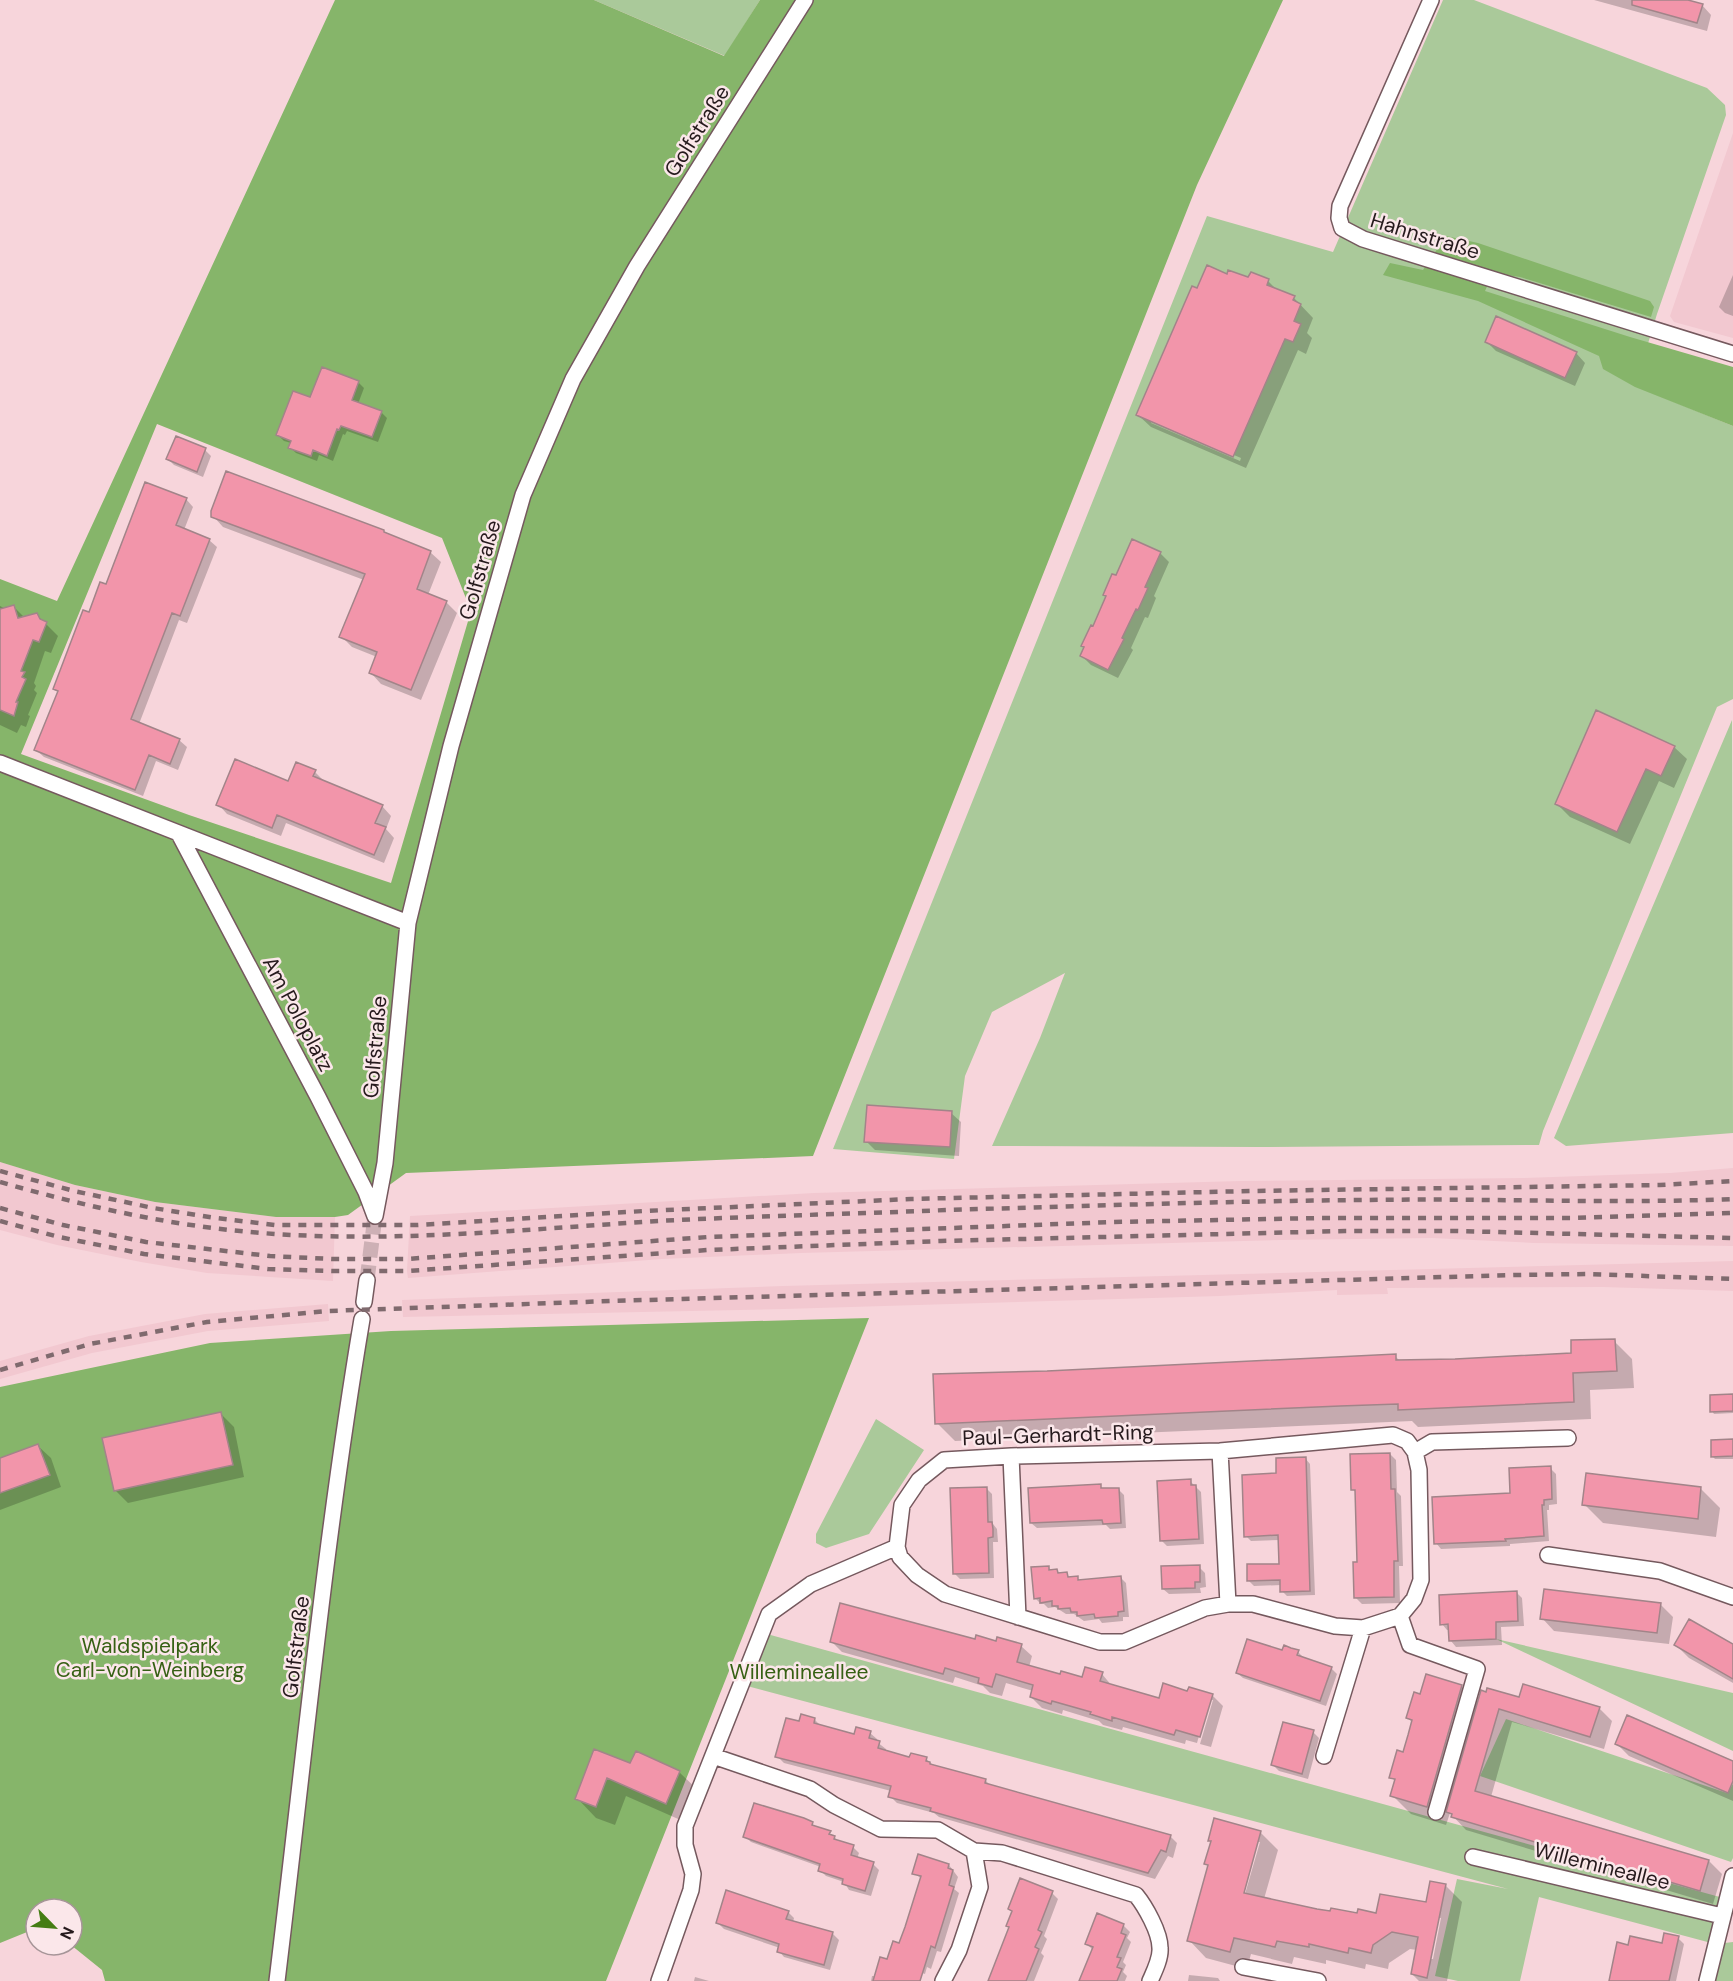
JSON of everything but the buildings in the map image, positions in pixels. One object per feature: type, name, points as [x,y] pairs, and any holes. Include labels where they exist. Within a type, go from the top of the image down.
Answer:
[{"type":"street","name":"Golfstraße","points":[[375,1216],[385,1163],[408,923],[451,746],[524,495],[573,379],[637,266],[805,0]]},
{"type":"street","name":"Hahnstraße","points":[[1431,0],[1340,206],[1339,218],[1342,228],[1363,239],[1733,354]]},
{"type":"street","points":[[0,763],[408,923]]},
{"type":"street","name":"Am Poloplatz","points":[[179,834],[323,1107],[366,1192],[375,1216]]},
{"type":"street","points":[[364,1302],[367,1280]]},
{"type":"street","name":"Golfstraße","points":[[277,1981],[312,1683],[362,1319]]},
{"type":"street","name":"Paul-Gerhardt-Ring","points":[[897,1547],[902,1505],[919,1480],[944,1460],[1011,1456],[1220,1451],[1393,1435],[1407,1441],[1415,1452]]},
{"type":"street","points":[[659,1981],[691,1890],[693,1874],[685,1845],[685,1826],[769,1614],[811,1584],[897,1547],[900,1557],[917,1575],[945,1594],[1100,1642],[1124,1642],[1205,1608],[1228,1604],[1253,1604],[1335,1626],[1363,1628],[1400,1616],[1414,1599],[1421,1581],[1419,1470],[1415,1452],[1432,1442],[1568,1438]]},
{"type":"street","points":[[1220,1451],[1228,1604]]},
{"type":"street","points":[[1011,1456],[1018,1617]]},
{"type":"street","points":[[1548,1555],[1660,1571],[1733,1597]]},
{"type":"street","points":[[1400,1616],[1410,1645],[1478,1670],[1436,1812]]},
{"type":"street","points":[[1324,1756],[1363,1628]]},
{"type":"street","points":[[713,1756],[810,1789],[834,1805],[881,1829],[938,1830],[974,1851],[1002,1853],[1136,1894],[1145,1906],[1161,1948],[1150,1981]]},
{"type":"street","points":[[943,1981],[959,1950],[980,1887],[974,1851]]},
{"type":"street","name":"Willemineallee","points":[[1473,1857],[1722,1916]]},
{"type":"street","points":[[1707,1981],[1733,1876]]},
{"type":"street","points":[[1243,1967],[1318,1981]]},
{"type":"shaded area","points":[[1733,133],[1733,338],[1674,322],[1670,316]]},
{"type":"shaded area","points":[[0,1162],[75,1185],[155,1202],[276,1217],[335,1217],[333,1281],[207,1273],[57,1245],[0,1230]]},
{"type":"shaded area","points":[[1733,1168],[1733,1246],[1534,1243],[1432,1238],[1281,1240],[662,1259],[408,1278],[407,1271],[410,1216],[814,1193],[1241,1181],[1523,1178],[1670,1173]]},
{"type":"shaded area","points":[[1733,1261],[1733,1291],[1603,1287],[1387,1288],[1388,1294],[1337,1295],[1337,1290],[1220,1296],[784,1309],[403,1317],[402,1300],[783,1286]]},
{"type":"shaded area","points":[[328,1304],[329,1321],[208,1331],[92,1353],[0,1379],[0,1361],[89,1336],[205,1314]]},
{"type":"green space","points":[[335,0],[594,0],[724,56],[760,0],[1283,0],[1197,185],[813,1156],[406,1173],[348,1215],[335,1217],[276,1217],[155,1202],[75,1185],[0,1162],[0,579],[57,601]],"holes":[[[157,424],[442,538],[471,611],[391,883],[189,815],[21,754]]]},
{"type":"green space","points":[[594,0],[760,0],[725,56]]},
{"type":"green space","points":[[1443,0],[1474,0],[1707,88],[1725,105],[1726,115],[1657,314],[1635,386],[1733,426],[1733,699],[1717,707],[1539,1145],[992,1146],[1040,1038],[1065,973],[992,1012],[965,1076],[954,1159],[833,1149],[1207,216],[1333,252]]},
{"type":"green space","points":[[1446,236],[1478,243],[1650,301],[1654,307],[1651,317],[1520,277],[1493,273],[1485,291],[1733,367],[1733,426],[1635,387],[1603,369],[1599,356],[1478,301],[1383,275],[1390,263],[1423,270]]},
{"type":"green space","points":[[1732,720],[1733,1133],[1566,1146],[1554,1138]]},
{"type":"green space","name":"Waldspielpark Carl-von-Weinberg","points":[[869,1318],[606,1981],[105,1981],[102,1970],[84,1955],[84,1897],[24,1897],[24,1933],[0,1943],[0,1387],[210,1343],[391,1331]]},
{"type":"green space","points":[[876,1419],[924,1450],[869,1534],[826,1548],[816,1543],[816,1534]]},
{"type":"green space","name":"Willemineallee","points":[[767,1634],[1727,1899],[1716,1944],[1733,1942],[1733,1981],[1707,1981],[1715,1944],[1539,1897],[1520,1981],[1458,1981],[1435,1976],[1457,1879],[1508,1889],[747,1686]]},
{"type":"green space","points":[[1496,1639],[1733,1693],[1733,1751]]},
{"type":"green space","points":[[1506,1719],[1727,1793],[1733,1784],[1733,1858],[1731,1862],[1480,1776]]},
{"type":"tunnel","points":[[367,1280],[375,1216]]},
{"type":"railway","points":[[0,1171],[74,1191],[153,1208],[275,1225],[417,1225],[644,1211],[911,1199],[1660,1185],[1733,1181]]},
{"type":"railway","points":[[0,1182],[132,1215],[213,1228],[269,1234],[380,1237],[694,1219],[1261,1201],[1733,1199]]},
{"type":"railway","points":[[0,1208],[63,1225],[146,1242],[270,1256],[333,1259],[407,1259],[708,1237],[1114,1222],[1321,1218],[1574,1218],[1733,1213]]},
{"type":"railway","points":[[0,1221],[59,1237],[144,1254],[268,1269],[332,1271],[407,1271],[708,1250],[941,1241],[1345,1231],[1457,1231],[1733,1238]]},
{"type":"railway","points":[[0,1370],[90,1344],[207,1322],[328,1311],[1515,1275],[1587,1274],[1733,1279]]}]
